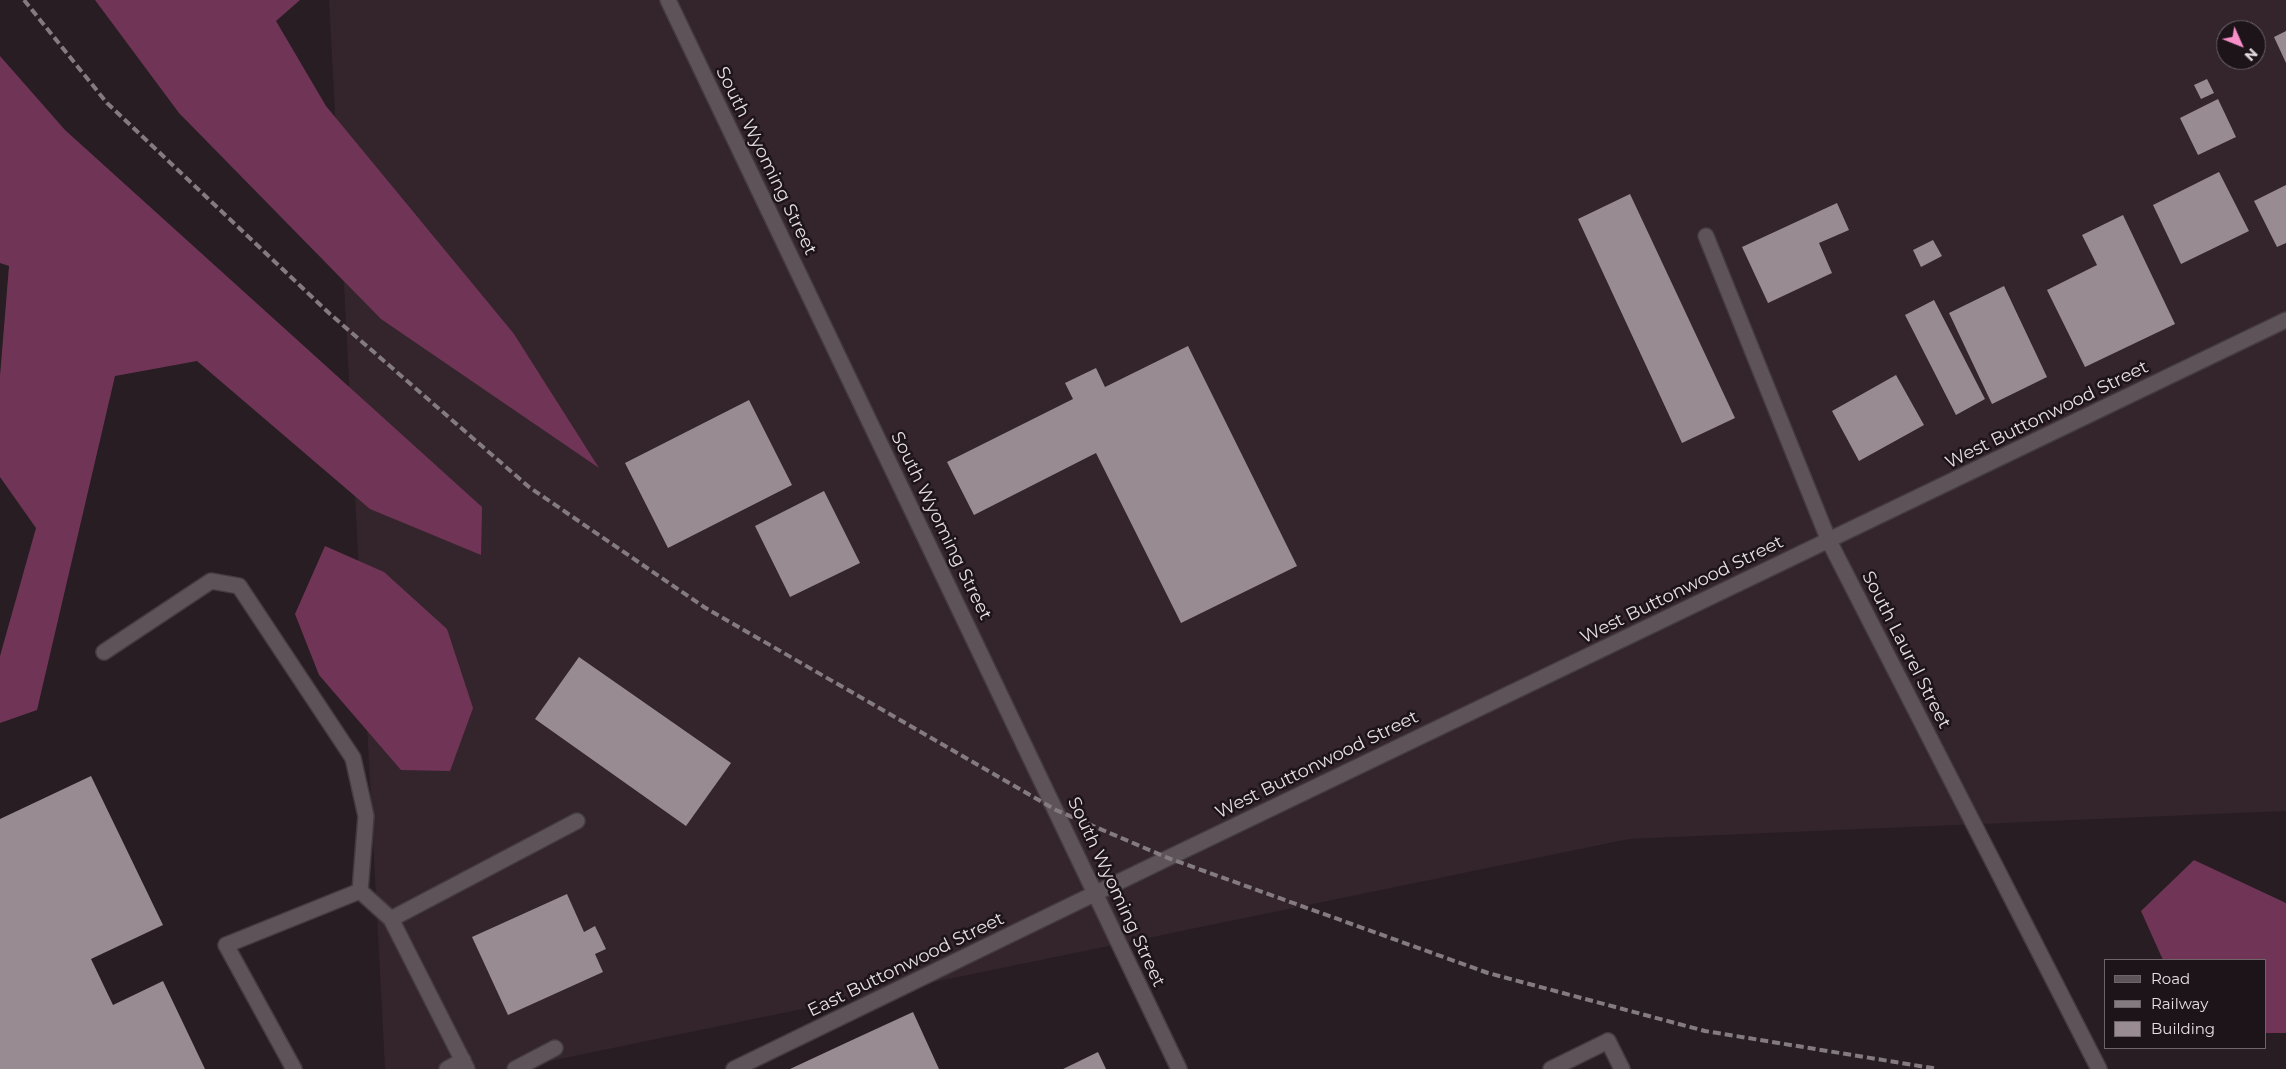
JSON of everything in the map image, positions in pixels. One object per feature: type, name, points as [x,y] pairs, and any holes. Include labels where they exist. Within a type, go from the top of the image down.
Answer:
[{"type":"street","name":"South Wyoming Street","points":[[668,0],[1179,1069]]},
{"type":"street","name":"South Laurel Street","points":[[1706,236],[1829,541],[2099,1069]]},
{"type":"street","name":"West Buttonwood Street","points":[[1095,894],[2286,320]]},
{"type":"street","points":[[104,652],[211,581],[239,586],[353,758],[366,816],[360,891]]},
{"type":"street","points":[[391,920],[577,821]]},
{"type":"street","points":[[360,891],[391,920],[465,1065],[446,1069]]},
{"type":"street","points":[[294,1069],[226,945],[360,891]]},
{"type":"street","name":"East Buttonwood Street","points":[[734,1069],[1095,894]]},
{"type":"street","points":[[1551,1069],[1608,1041],[1622,1069]]},
{"type":"street","points":[[515,1069],[554,1048]]},
{"type":"shaded area","points":[[95,0],[300,0],[276,21],[326,106],[514,334],[599,468],[381,319],[179,113]]},
{"type":"shaded area","points":[[329,0],[2286,0],[2286,811],[1629,839],[511,1069],[385,1069]]},
{"type":"shaded area","points":[[0,56],[65,130],[482,507],[481,555],[370,509],[197,361],[115,376],[37,710],[0,723],[0,656],[36,528],[0,477],[0,376],[9,266],[0,263]]},
{"type":"shaded area","points":[[325,546],[384,572],[447,629],[473,708],[450,771],[401,770],[319,675],[295,614]]},
{"type":"shaded area","points":[[2194,860],[2286,903],[2286,1033],[2266,1033],[2266,959],[2163,959],[2141,911]]},
{"type":"building","points":[[2286,31],[2286,63],[2274,37]]},
{"type":"building","points":[[2207,79],[2214,93],[2201,99],[2194,85]]},
{"type":"building","points":[[2218,99],[2236,137],[2198,155],[2180,118]]},
{"type":"building","points":[[2219,172],[2249,231],[2181,264],[2153,205]]},
{"type":"building","points":[[2286,185],[2286,243],[2277,247],[2254,201]]},
{"type":"building","points":[[1630,194],[1735,418],[1682,443],[1578,219]]},
{"type":"building","points":[[1837,203],[1849,230],[1819,243],[1832,273],[1768,303],[1742,247]]},
{"type":"building","points":[[2123,215],[2175,324],[2085,367],[2047,290],[2097,265],[2082,235]]},
{"type":"building","points":[[1933,240],[1942,256],[1921,267],[1913,250]]},
{"type":"building","points":[[2004,286],[2047,377],[1992,404],[1949,313]]},
{"type":"building","points":[[1934,300],[1985,399],[1956,415],[1905,315]]},
{"type":"building","points":[[1188,346],[1297,566],[1181,623],[1096,453],[974,515],[947,462],[1073,399],[1065,383],[1096,368],[1105,387]]},
{"type":"building","points":[[1896,375],[1924,425],[1859,461],[1832,411]]},
{"type":"building","points":[[749,400],[792,485],[668,548],[625,463]]},
{"type":"building","points":[[824,491],[860,563],[790,597],[755,526]]},
{"type":"building","points":[[579,657],[731,763],[686,826],[535,719]]},
{"type":"building","points":[[91,776],[163,925],[91,959],[113,1005],[163,981],[205,1069],[0,1069],[0,819]]},
{"type":"building","points":[[567,894],[584,932],[595,926],[606,949],[595,954],[603,972],[508,1015],[472,937]]},
{"type":"building","points":[[913,1012],[939,1069],[790,1069],[850,1041]]},
{"type":"building","points":[[1098,1052],[1106,1069],[1063,1069]]},
{"type":"railway","points":[[24,0],[107,103],[330,314],[529,487],[704,607],[1056,810],[1168,858],[1488,973],[1705,1031],[1938,1069]]}]
